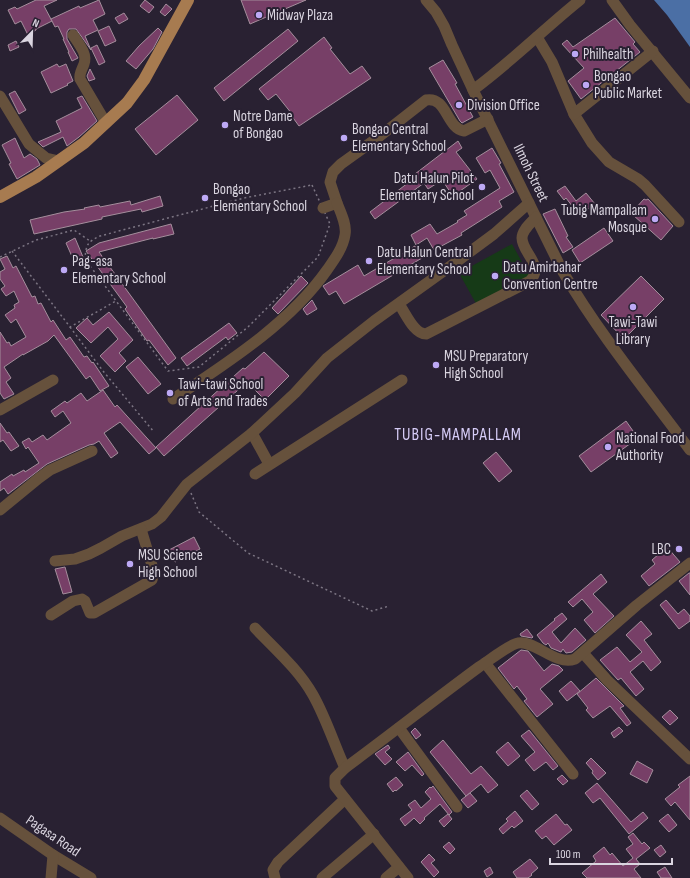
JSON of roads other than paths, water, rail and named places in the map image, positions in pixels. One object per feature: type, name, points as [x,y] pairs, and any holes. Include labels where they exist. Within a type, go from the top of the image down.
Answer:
[{"type":"main road","points":[[0,197],[36,177],[84,143],[127,102],[144,80],[188,0]]},
{"type":"street","name":"Ilmoh Street","points":[[426,0],[433,8],[444,26],[563,272],[605,335],[690,450]]},
{"type":"street","points":[[474,90],[503,67],[536,36],[580,0]]},
{"type":"street","points":[[612,0],[630,25],[653,51],[690,98]]},
{"type":"street","points":[[73,35],[84,52],[85,59],[80,74],[80,79],[106,122]]},
{"type":"street","points":[[536,36],[552,62],[574,114],[584,132],[600,153],[609,162],[638,179],[645,185],[679,222]]},
{"type":"street","points":[[574,114],[653,51]]},
{"type":"street","points":[[0,96],[29,144],[46,158],[59,161]]},
{"type":"street","points":[[173,399],[265,335],[316,286],[332,263],[344,240],[345,228],[330,182],[333,172],[341,164],[426,100],[431,99],[438,102],[444,108],[455,126],[461,131],[464,131],[488,119]]},
{"type":"street","points":[[323,208],[337,203]]},
{"type":"street","points":[[55,561],[75,559],[89,554],[122,536],[152,524],[161,516],[187,484],[252,433],[295,393],[327,358],[374,321],[494,234],[529,203]]},
{"type":"street","points":[[399,304],[414,328],[418,332],[426,334],[530,281],[535,268],[522,239],[523,233],[536,217]]},
{"type":"street","points":[[0,410],[53,380]]},
{"type":"street","points":[[255,474],[402,380]]},
{"type":"street","points":[[252,433],[269,464]]},
{"type":"street","points":[[0,510],[50,470],[92,451]]},
{"type":"street","points":[[51,615],[73,601],[82,599],[85,601],[90,613],[94,613],[152,580],[154,572],[141,529]]},
{"type":"street","points":[[408,878],[335,786],[335,778],[345,768],[485,663],[510,647],[519,643],[531,646],[566,661],[575,659],[690,563]]},
{"type":"street","points":[[255,628],[299,675],[313,694],[345,768]]},
{"type":"street","points":[[582,653],[690,759]]},
{"type":"street","points":[[485,663],[573,774]]},
{"type":"street","points":[[399,728],[457,807]]},
{"type":"street","points":[[276,878],[274,870],[278,862],[346,800]]},
{"type":"street","name":"Pagasa Road","points":[[0,818],[91,878]]},
{"type":"street","points":[[322,878],[374,834]]},
{"type":"street","points":[[51,878],[53,854]]},
{"type":"street","points":[[386,878],[399,867]]},
{"type":"water","points":[[654,0],[690,0],[690,47],[667,15]]},
{"type":"place","name":"Midway Plaza","points":[[259,15]]},
{"type":"place","name":"Philhealth","points":[[575,54]]},
{"type":"place","name":"Bongao Public Market","points":[[586,85]]},
{"type":"place","name":"Division Office","points":[[459,105]]},
{"type":"place","name":"Notre Dame of Bongao","points":[[225,125]]},
{"type":"place","name":"Bongao Central Elementary School","points":[[344,138]]},
{"type":"place","name":"Datu Halun Pilot Elementary School","points":[[482,187]]},
{"type":"place","name":"Bongao Elementary School","points":[[205,198]]},
{"type":"place","name":"Tubig Mampallam Mosque","points":[[655,219]]},
{"type":"place","name":"Datu Halun Central Elementary School","points":[[369,261]]},
{"type":"place","name":"Pag-asa Elementary School","points":[[64,270]]},
{"type":"place","name":"Datu Amirbahar Convention Centre","points":[[495,276]]},
{"type":"place","name":"Tawi-Tawi Library","points":[[633,307]]},
{"type":"place","name":"MSU Preparatory High School","points":[[436,365]]},
{"type":"place","name":"Tawi-tawi School of Arts and Trades","points":[[170,393]]},
{"type":"place","name":"National Food Authority","points":[[608,447]]},
{"type":"place","name":"LBC","points":[[679,549]]},
{"type":"place","name":"MSU Science High School","points":[[130,564]]},
{"type":"district","name":"TUBIG-MAMPALLAM","points":[[458,435]]}]
